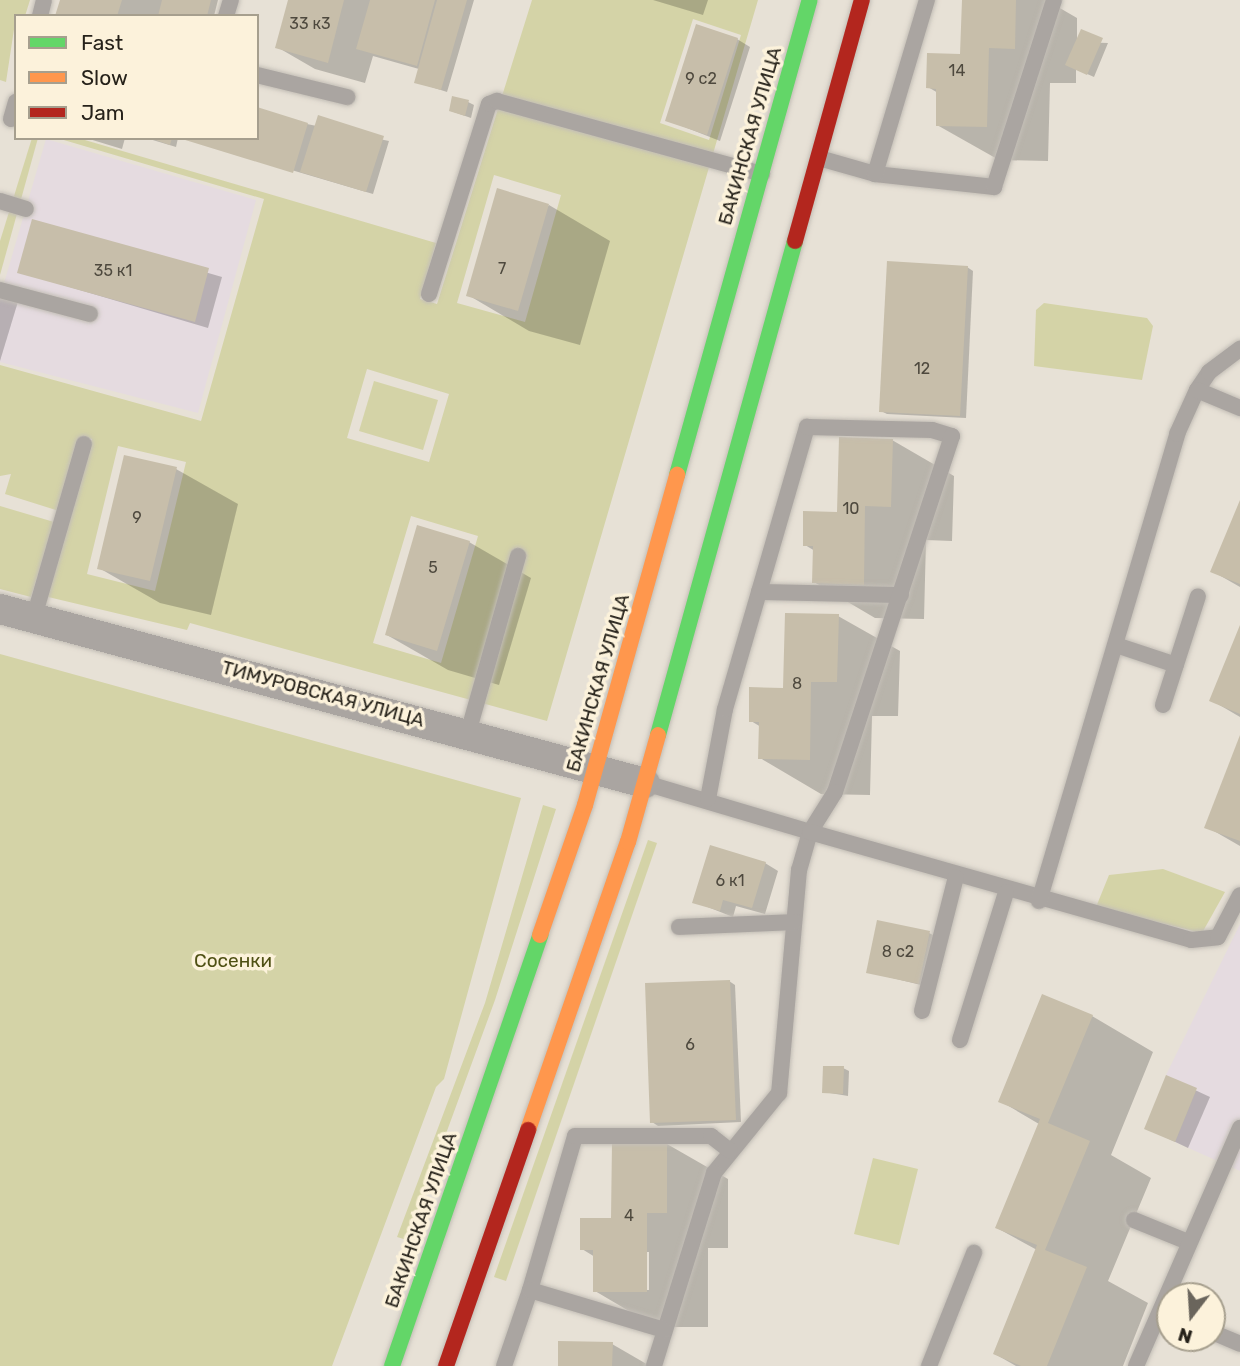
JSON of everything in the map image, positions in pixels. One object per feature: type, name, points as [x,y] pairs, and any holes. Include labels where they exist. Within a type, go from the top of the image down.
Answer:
[{"type":"main road","name":"БАКИНСКАЯ УЛИЦА","points":[[392,1366],[596,769],[810,0]]},
{"type":"main road","points":[[446,1366],[645,783],[816,157],[862,0]]},
{"type":"street","name":"ТИМУРОВСКАЯ УЛИЦА","points":[[0,609],[468,733],[645,783]]},
{"type":"lane","points":[[874,174],[927,0]]},
{"type":"lane","points":[[816,157],[874,174],[994,187],[1054,0]]},
{"type":"lane","points":[[259,75],[347,97]]},
{"type":"lane","points":[[429,294],[489,104],[496,101],[762,174]]},
{"type":"lane","points":[[11,119],[14,109]]},
{"type":"lane","points":[[0,201],[26,209]]},
{"type":"lane","points":[[0,290],[90,314]]},
{"type":"lane","points":[[1039,901],[1177,434],[1197,390],[1240,349]]},
{"type":"lane","points":[[1197,390],[1240,408]]},
{"type":"lane","points":[[654,1366],[714,1173],[730,1151],[765,1118],[779,1093],[794,922],[810,832],[835,792],[952,436],[892,426],[807,427],[725,709],[708,799]]},
{"type":"lane","points":[[34,617],[85,444]]},
{"type":"lane","points":[[468,733],[518,556]]},
{"type":"lane","points":[[759,592],[901,594]]},
{"type":"lane","points":[[1163,705],[1198,596]]},
{"type":"lane","points":[[1116,645],[1176,665]]},
{"type":"lane","points":[[645,783],[708,799],[1006,892],[1202,942],[1218,937],[1240,895]]},
{"type":"lane","points":[[922,1011],[956,877]]},
{"type":"lane","points":[[960,1040],[1006,892]]},
{"type":"lane","points":[[679,927],[794,922]]},
{"type":"lane","points":[[1175,1282],[1188,1242],[1240,1128]]},
{"type":"lane","points":[[504,1366],[530,1290],[575,1136],[711,1136],[730,1151]]},
{"type":"lane","points":[[1134,1220],[1188,1242]]},
{"type":"lane","points":[[929,1366],[974,1253]]},
{"type":"lane","points":[[530,1290],[664,1330]]},
{"type":"lane","points":[[1136,1366],[1156,1328]]},
{"type":"shaded area","points":[[46,140],[256,200],[198,413],[0,362],[0,297]]},
{"type":"shaded area","points":[[1240,924],[1240,1171],[1175,1142],[1197,1089],[1166,1075]]},
{"type":"green space","points":[[0,0],[30,0],[26,14],[14,14],[6,82],[0,80]]},
{"type":"green space","points":[[532,0],[758,0],[547,721],[190,623],[187,630],[44,596],[92,439],[82,436],[59,511],[5,494],[11,474],[0,476],[0,365],[201,421],[264,199],[64,140],[85,140],[436,243],[420,299],[437,304]],"holes":[[[693,19],[741,35],[709,140],[660,123]],[[494,175],[561,195],[525,322],[457,303]],[[367,369],[449,394],[429,462],[347,438]],[[118,446],[186,462],[155,591],[87,574]],[[411,516],[478,536],[441,663],[373,643]]]},
{"type":"green space","points":[[31,140],[37,140],[0,275],[0,241]]},
{"type":"green space","points":[[1044,303],[1147,318],[1153,326],[1142,380],[1034,366],[1036,310]]},
{"type":"green space","points":[[374,381],[438,400],[423,450],[359,431]]},
{"type":"green space","points":[[0,506],[54,522],[31,597],[0,589]]},
{"type":"green space","name":"Сосенки","points":[[0,654],[521,798],[444,1079],[436,1087],[332,1366],[0,1366]]},
{"type":"green space","points":[[543,805],[556,809],[495,1000],[407,1240],[397,1237],[485,1003]]},
{"type":"green space","points":[[648,840],[657,843],[506,1281],[494,1277]]},
{"type":"green space","points":[[1163,869],[1225,892],[1202,933],[1096,907],[1109,875]]},
{"type":"green space","points":[[873,1158],[918,1169],[899,1245],[854,1234]]},
{"type":"building","points":[[60,0],[122,0],[118,14],[56,14]]},
{"type":"building","points":[[162,0],[211,0],[208,14],[158,14]]},
{"type":"building","points":[[288,0],[344,0],[328,63],[275,48]]},
{"type":"building","points":[[370,0],[435,0],[417,66],[356,49]]},
{"type":"building","points":[[437,0],[467,0],[441,90],[414,83]]},
{"type":"building","points":[[962,0],[1016,0],[1015,49],[989,48],[987,127],[936,126],[936,89],[926,88],[927,53],[960,54]]},
{"type":"building","points":[[696,24],[738,38],[707,135],[665,121]]},
{"type":"building","points":[[1081,29],[1103,38],[1087,75],[1065,65]]},
{"type":"building","points":[[452,96],[469,100],[465,116],[449,111]]},
{"type":"building","points":[[259,108],[308,123],[293,173],[185,140],[259,140]]},
{"type":"building","points":[[318,115],[384,136],[366,192],[300,172]]},
{"type":"building","points":[[156,140],[171,140],[170,145]]},
{"type":"building","points":[[497,188],[549,204],[518,311],[466,296]]},
{"type":"building","points":[[32,219],[209,268],[195,322],[17,273]]},
{"type":"building","points":[[887,261],[968,266],[960,416],[879,412]]},
{"type":"building","points":[[839,437],[893,439],[891,507],[865,506],[864,585],[812,583],[813,546],[803,546],[803,511],[837,512]]},
{"type":"building","points":[[124,455],[177,467],[150,581],[97,569]]},
{"type":"building","points":[[1240,500],[1240,584],[1210,572]]},
{"type":"building","points":[[417,525],[470,541],[437,651],[385,635]]},
{"type":"building","points":[[785,613],[839,614],[837,682],[811,682],[810,760],[758,759],[759,722],[749,722],[749,687],[783,688]]},
{"type":"building","points":[[1240,625],[1240,714],[1209,701]]},
{"type":"building","points":[[1240,735],[1240,841],[1204,828]]},
{"type":"building","points":[[710,845],[766,862],[752,908],[723,900],[720,911],[692,903]]},
{"type":"building","points":[[877,920],[930,931],[919,984],[866,973]]},
{"type":"building","points":[[730,980],[736,1120],[650,1123],[645,983]]},
{"type":"building","points":[[1042,994],[1093,1015],[1048,1123],[1090,1141],[1045,1250],[1087,1267],[1047,1366],[1021,1366],[993,1354],[1037,1245],[995,1228],[1040,1119],[998,1102]]},
{"type":"building","points":[[823,1066],[844,1066],[843,1094],[822,1093]]},
{"type":"building","points":[[1166,1075],[1197,1088],[1175,1142],[1144,1129]]},
{"type":"building","points":[[612,1142],[667,1142],[667,1213],[647,1213],[647,1292],[593,1292],[593,1250],[580,1250],[580,1218],[611,1218]]},
{"type":"building","points":[[558,1341],[613,1342],[612,1366],[558,1366]]},
{"type":"traffic: fast","points":[[677,475],[810,0]]},
{"type":"traffic: fast","points":[[658,735],[795,241]]},
{"type":"traffic: fast","points":[[392,1366],[540,935]]},
{"type":"traffic: slow","points":[[540,935],[585,805],[677,475]]},
{"type":"traffic: slow","points":[[528,1130],[628,842],[658,735]]},
{"type":"traffic: jam","points":[[795,241],[862,0]]},
{"type":"traffic: jam","points":[[446,1366],[528,1130]]}]
